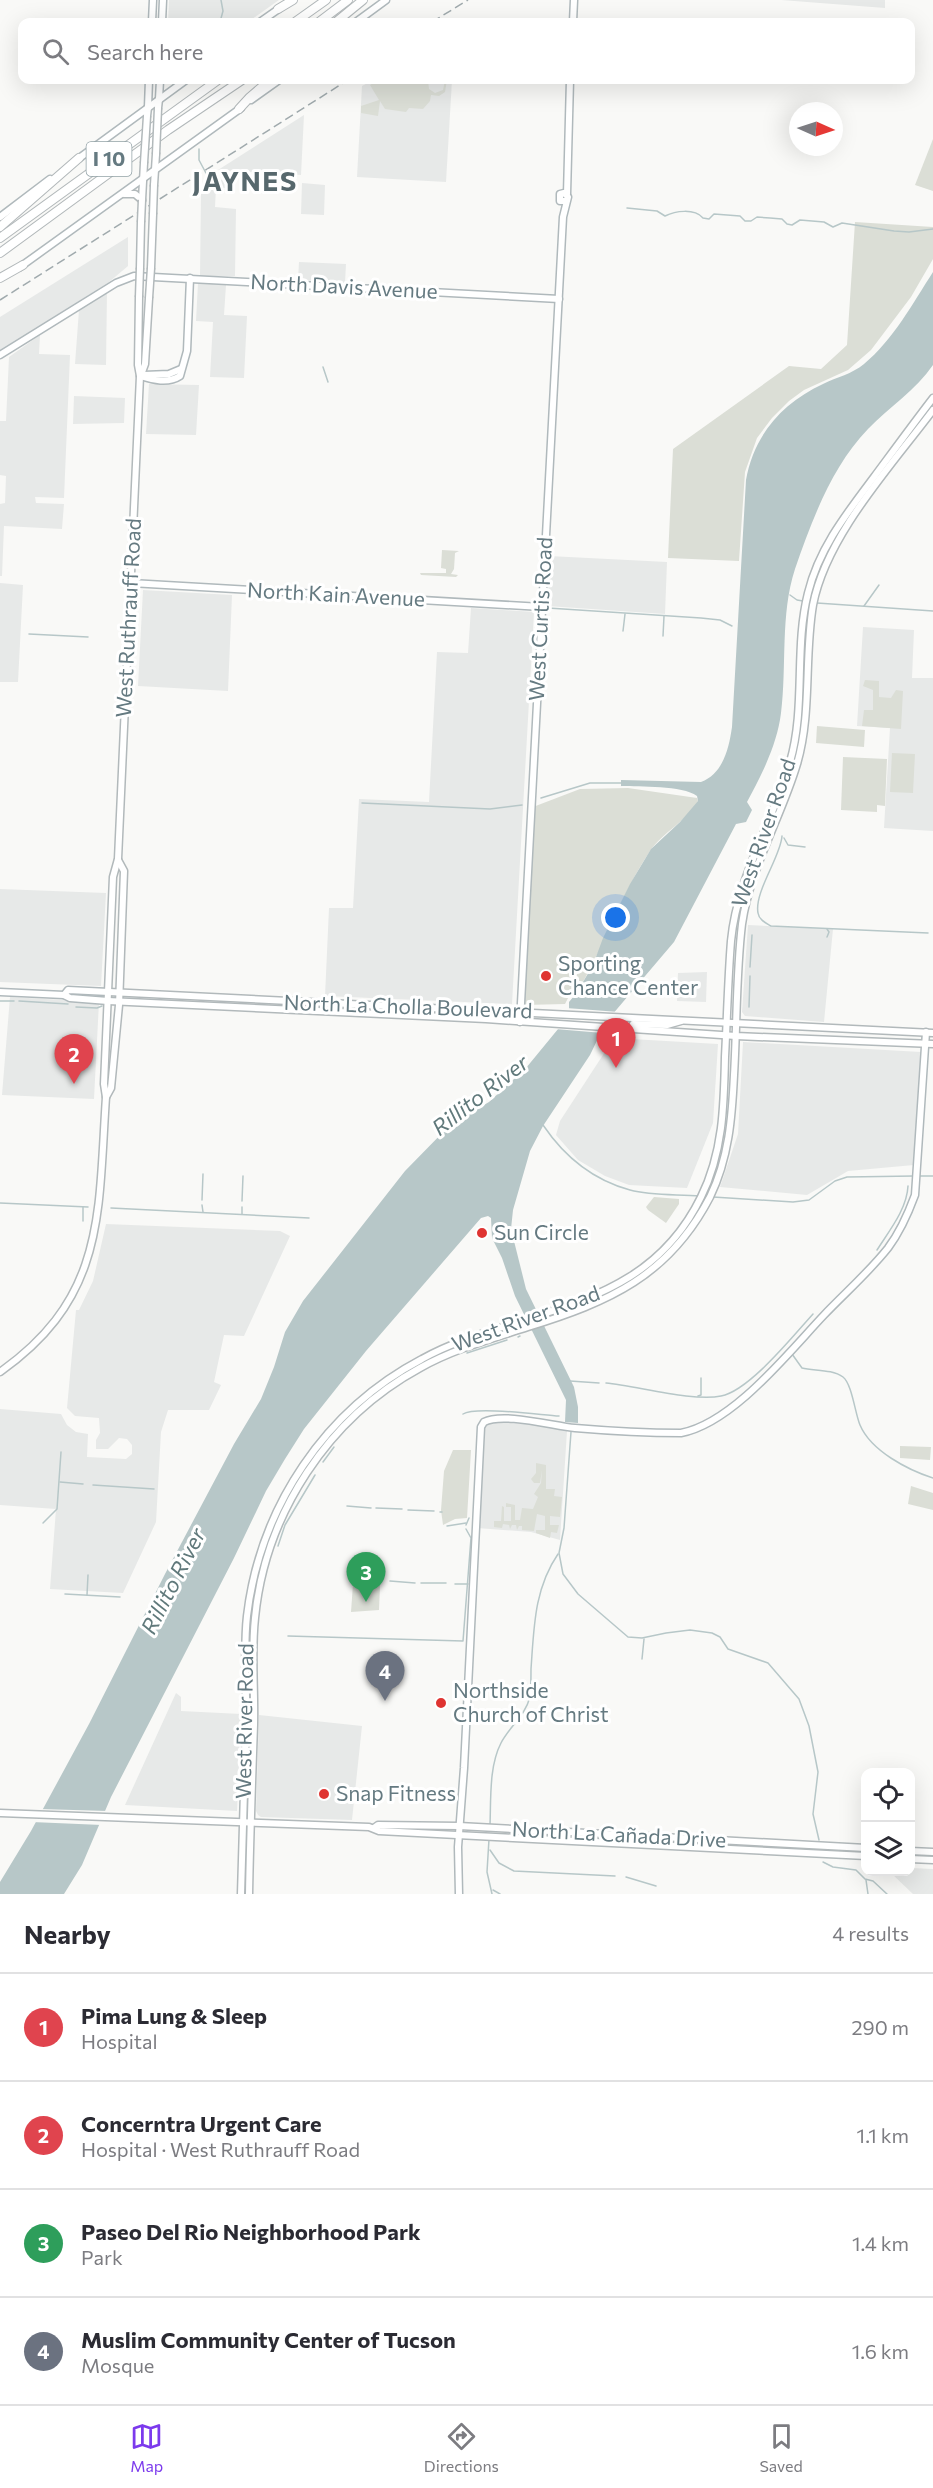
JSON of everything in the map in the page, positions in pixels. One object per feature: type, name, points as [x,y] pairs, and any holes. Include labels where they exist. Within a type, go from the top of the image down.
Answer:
[{"type":"highway","points":[[278,9],[292,0]]},
{"type":"highway","points":[[301,18],[326,0]]},
{"type":"highway","points":[[324,18],[348,0]]},
{"type":"highway","points":[[341,18],[363,0]]},
{"type":"highway","name":"I 10","points":[[0,238],[212,84]]},
{"type":"highway","name":"I 10","points":[[0,253],[168,130],[236,84]]},
{"type":"highway","points":[[239,109],[265,84]]},
{"type":"highway","points":[[0,227],[79,158]]},
{"type":"highway","points":[[0,280],[23,265]]},
{"type":"main road","points":[[152,18],[153,0]]},
{"type":"main road","points":[[162,18],[163,0]]},
{"type":"main road","points":[[362,18],[386,0]]},
{"type":"main road","points":[[573,18],[574,0]]},
{"type":"main road","points":[[266,18],[278,9]]},
{"type":"main road","name":"West Ruthrauff Road","points":[[0,1372],[42,1338],[59,1317],[87,1264],[98,1213],[106,1097],[104,1084],[113,877],[118,860],[131,583],[140,376],[138,365],[141,198],[149,84]]},
{"type":"main road","name":"West Ruthrauff Road","points":[[140,376],[145,364],[160,84]]},
{"type":"main road","points":[[166,84],[176,87]]},
{"type":"main road","points":[[0,217],[180,84]]},
{"type":"main road","points":[[23,265],[273,84]]},
{"type":"main road","name":"West Curtis Road","points":[[520,1022],[570,84]]},
{"type":"main road","points":[[124,194],[135,194],[141,198]]},
{"type":"main road","name":"North Davis Avenue","points":[[0,355],[116,283],[130,277],[190,278],[559,299]]},
{"type":"main road","points":[[140,376],[169,374],[182,369],[187,351],[190,278]]},
{"type":"main road","name":"West River Road","points":[[249,1894],[247,1616],[258,1562],[274,1516],[307,1459],[345,1414],[375,1389],[402,1370],[452,1344],[589,1307],[620,1293],[645,1275],[680,1242],[708,1200],[726,1153],[731,1127],[741,931],[749,892],[800,753],[805,722],[816,594],[826,563],[839,538],[933,398]]},
{"type":"main road","name":"West River Road","points":[[542,1319],[587,1300],[631,1276],[675,1237],[704,1191],[711,1174],[722,1131],[731,939],[742,890],[794,747],[808,593],[819,561],[837,527],[909,435],[933,410]]},
{"type":"main road","name":"North Kain Avenue","points":[[131,583],[542,607]]},
{"type":"main road","name":"West Ruthrauff Road","points":[[106,1097],[111,1088],[119,1001],[124,871],[118,860]]},
{"type":"main road","points":[[741,931],[738,931],[738,927],[742,890]]},
{"type":"main road","name":"North La Cholla Boulevard","points":[[64,994],[68,990],[119,992],[930,1032]]},
{"type":"main road","name":"North La Cholla Boulevard","points":[[0,992],[64,994],[70,998],[108,1001],[520,1022],[736,1036],[929,1044]]},
{"type":"main road","points":[[630,1029],[633,1024],[667,1025],[684,1020]]},
{"type":"main road","points":[[459,1894],[458,1834],[465,1768],[480,1431],[484,1422],[494,1419],[518,1420],[545,1422],[572,1428],[681,1433],[696,1429],[731,1407],[763,1380],[876,1261],[896,1236],[915,1195],[930,1032]]},
{"type":"main road","name":"West River Road","points":[[241,1894],[247,1822],[255,1616],[266,1561],[280,1521],[313,1463],[348,1422],[395,1383],[455,1352],[526,1324]]},
{"type":"main road","points":[[452,1344],[455,1352]]},
{"type":"main road","name":"North La Cañada Drive","points":[[0,1814],[374,1828],[379,1831],[494,1835],[861,1856]]},
{"type":"main road","name":"North La Cañada Drive","points":[[374,1828],[388,1824],[495,1827],[861,1848]]},
{"type":"main road","points":[[915,1851],[933,1852]]},
{"type":"main road","points":[[915,1859],[933,1860]]},
{"type":"shaded area","points":[[169,0],[279,0],[254,18],[168,18]]},
{"type":"shaded area","points":[[781,0],[885,0],[885,8]]},
{"type":"shaded area","points":[[366,84],[452,84],[446,182],[357,177],[362,86]]},
{"type":"shaded area","points":[[428,84],[429,89],[435,93],[443,90],[444,84],[446,84],[445,92],[439,96],[431,95],[430,101],[423,109],[409,108],[406,112],[385,109],[380,101],[378,116],[361,113],[361,106],[379,100],[370,85]]},
{"type":"shaded area","points":[[304,115],[301,175],[218,170]]},
{"type":"shaded area","points":[[933,139],[933,191],[915,185]]},
{"type":"shaded area","points":[[224,179],[225,188],[216,188],[215,207],[236,209],[235,276],[200,276],[201,194],[217,181]]},
{"type":"shaded area","points":[[302,183],[325,185],[324,215],[301,214]]},
{"type":"shaded area","points":[[855,222],[933,227],[933,259],[911,297],[871,350],[848,370],[804,390],[789,401],[757,438],[745,472],[739,561],[668,558],[673,449],[789,366],[821,369],[847,345]]},
{"type":"shaded area","points":[[128,237],[128,266],[109,282],[0,351],[0,317]]},
{"type":"shaded area","points":[[299,262],[346,264],[345,283],[298,280]]},
{"type":"shaded area","points":[[198,283],[226,285],[224,315],[247,316],[244,378],[210,377],[213,322],[196,321]]},
{"type":"shaded area","points":[[107,292],[106,365],[75,364],[79,310]]},
{"type":"shaded area","points":[[40,335],[39,354],[70,355],[64,498],[35,497],[36,503],[64,504],[62,529],[4,526],[2,576],[0,576],[0,504],[5,503],[6,476],[0,475],[0,421],[6,421],[9,357]]},
{"type":"shaded area","points":[[149,384],[199,385],[196,435],[146,434]]},
{"type":"shaded area","points":[[74,396],[125,398],[124,423],[73,424]]},
{"type":"shaded area","points":[[442,550],[459,551],[455,553],[454,569],[451,574],[458,575],[456,577],[421,575],[420,573],[446,573],[446,569],[441,568]]},
{"type":"shaded area","points":[[549,556],[667,562],[665,614],[547,606]]},
{"type":"shaded area","points":[[0,583],[23,585],[18,682],[0,682]]},
{"type":"shaded area","points":[[143,590],[232,595],[228,691],[138,686]]},
{"type":"shaded area","points":[[471,608],[534,612],[512,1004],[325,996],[329,908],[353,908],[359,799],[429,802],[437,652],[468,653]]},
{"type":"shaded area","points":[[863,627],[914,630],[912,678],[933,678],[933,831],[884,828],[890,728],[857,726]]},
{"type":"shaded area","points":[[865,680],[879,681],[879,697],[891,698],[896,690],[903,691],[901,729],[862,726],[864,710],[873,710],[873,690],[863,686]]},
{"type":"shaded area","points":[[817,726],[865,730],[864,747],[816,743]]},
{"type":"shaded area","points":[[892,753],[915,754],[913,793],[890,792]]},
{"type":"shaded area","points":[[843,757],[887,759],[885,806],[877,805],[877,812],[841,810]]},
{"type":"shaded area","points":[[628,788],[697,798],[698,801],[688,815],[661,838],[650,851],[630,884],[580,987],[572,990],[565,1004],[524,1005],[533,807],[580,789]]},
{"type":"shaded area","points":[[0,889],[106,893],[101,986],[0,982]]},
{"type":"shaded area","points":[[748,925],[833,929],[824,1022],[745,1016],[742,1012]]},
{"type":"shaded area","points":[[707,972],[706,1002],[677,1001],[678,973]]},
{"type":"shaded area","points":[[10,997],[99,1002],[94,1099],[2,1095]]},
{"type":"shaded area","points":[[614,1038],[718,1044],[713,1123],[687,1188],[629,1185],[605,1176],[578,1160],[556,1135],[560,1121]]},
{"type":"shaded area","points":[[743,1042],[921,1052],[914,1165],[848,1171],[807,1195],[720,1187],[738,1134]]},
{"type":"shaded area","points":[[654,1197],[679,1199],[679,1204],[666,1223],[646,1207]]},
{"type":"shaded area","points":[[106,1224],[280,1231],[290,1236],[244,1336],[224,1335],[214,1382],[221,1385],[209,1410],[168,1410],[161,1432],[156,1522],[123,1593],[50,1589],[56,1509],[0,1505],[0,1409],[61,1414],[67,1425],[76,1432],[88,1434],[87,1457],[126,1459],[132,1454],[132,1445],[127,1439],[119,1438],[108,1449],[96,1449],[96,1440],[100,1433],[99,1418],[75,1416],[67,1408],[76,1310],[79,1310],[93,1281]]},
{"type":"shaded area","points":[[488,1422],[533,1424],[567,1431],[560,1540],[531,1532],[477,1528],[483,1429]]},
{"type":"shaded area","points":[[900,1446],[931,1447],[930,1460],[900,1458]]},
{"type":"shaded area","points":[[453,1450],[471,1450],[467,1518],[455,1519],[443,1525],[441,1510],[444,1471]]},
{"type":"shaded area","points":[[536,1463],[546,1465],[546,1489],[555,1489],[554,1496],[562,1497],[560,1517],[550,1516],[550,1525],[559,1525],[557,1533],[551,1532],[550,1538],[536,1533],[536,1530],[545,1530],[545,1516],[537,1514],[534,1531],[522,1530],[522,1526],[519,1526],[517,1530],[516,1525],[512,1525],[510,1529],[509,1525],[503,1524],[502,1528],[494,1527],[494,1521],[501,1521],[502,1506],[504,1507],[504,1521],[511,1521],[511,1507],[506,1507],[506,1503],[515,1505],[515,1520],[520,1520],[522,1508],[533,1509],[538,1497],[534,1494],[541,1483],[542,1470],[540,1483],[534,1483],[531,1479],[536,1473]]},
{"type":"shaded area","points":[[911,1486],[933,1493],[933,1510],[908,1504]]},
{"type":"shaded area","points":[[353,1584],[380,1586],[379,1610],[351,1612]]},
{"type":"shaded area","points":[[176,1693],[181,1697],[181,1711],[241,1714],[237,1811],[125,1805]]},
{"type":"shaded area","points":[[259,1715],[362,1726],[352,1820],[261,1817],[258,1815],[256,1811]]},
{"type":"shaded area","points":[[915,1868],[933,1869],[933,1894],[913,1894],[894,1876],[915,1876]]},
{"type":"water","name":"Rillito River","points":[[933,272],[933,365],[919,382],[868,429],[844,460],[824,494],[795,569],[787,604],[783,695],[779,725],[768,759],[747,802],[752,810],[746,822],[736,824],[674,942],[606,1022],[590,1055],[543,1126],[530,1151],[513,1210],[511,1229],[526,1289],[574,1387],[578,1423],[565,1422],[566,1400],[515,1296],[502,1258],[492,1238],[491,1218],[488,1216],[481,1218],[366,1351],[304,1429],[285,1459],[266,1491],[111,1797],[82,1865],[64,1894],[0,1894],[0,1882],[31,1831],[89,1724],[165,1574],[234,1444],[261,1399],[285,1332],[303,1301],[405,1171],[450,1125],[489,1102],[526,1068],[563,1023],[569,1010],[569,1002],[574,996],[572,991],[580,987],[593,965],[603,938],[630,884],[651,849],[680,822],[698,801],[697,796],[690,792],[660,787],[621,786],[621,780],[701,782],[709,778],[720,767],[732,727],[746,480],[750,464],[763,435],[772,422],[795,401],[864,364],[902,321]]},
{"type":"pier","points":[[566,1008],[619,1012],[603,1033],[555,1029]]},
{"type":"pier","points":[[39,1809],[108,1811],[102,1825],[32,1822]]},
{"type":"waterway","points":[[221,0],[223,11],[221,18]]},
{"type":"waterway","points":[[199,149],[199,160],[207,175]]},
{"type":"waterway","points":[[627,208],[657,211],[665,216],[684,211],[709,219],[714,214],[740,216],[745,221],[751,221],[757,217],[782,219],[792,225],[800,220],[824,222],[833,227],[842,223],[909,232],[933,229]]},
{"type":"waterway","points":[[323,367],[328,382]]},
{"type":"waterway","points":[[864,606],[879,585]]},
{"type":"waterway","points":[[790,595],[803,601]]},
{"type":"waterway","points":[[817,603],[933,611]]},
{"type":"waterway","points":[[548,608],[701,618],[720,620],[732,626]]},
{"type":"waterway","points":[[623,631],[625,614]]},
{"type":"waterway","points":[[663,636],[664,616]]},
{"type":"waterway","points":[[29,634],[88,637]]},
{"type":"waterway","points":[[541,798],[590,783],[621,783]]},
{"type":"waterway","points":[[362,803],[490,809],[522,805]]},
{"type":"waterway","points":[[782,836],[758,904],[761,919],[771,926],[928,933]]},
{"type":"waterway","points":[[784,838],[788,845],[805,847]]},
{"type":"waterway","points":[[827,929],[829,932],[827,937]]},
{"type":"waterway","points":[[750,967],[752,935]]},
{"type":"waterway","points":[[749,1007],[750,976]]},
{"type":"waterway","points":[[0,1001],[14,1001]]},
{"type":"waterway","points":[[19,1001],[68,1004]]},
{"type":"waterway","points":[[76,1007],[97,1008],[102,1006]]},
{"type":"waterway","points":[[543,1125],[570,1157],[592,1173],[616,1186],[638,1192],[700,1196]]},
{"type":"waterway","points":[[202,1200],[203,1174]]},
{"type":"waterway","points":[[242,1201],[243,1176]]},
{"type":"waterway","points":[[713,1197],[793,1202],[809,1200],[835,1181],[847,1177],[914,1176]]},
{"type":"waterway","points":[[919,1176],[933,1176]]},
{"type":"waterway","points":[[877,1250],[901,1211],[908,1186]]},
{"type":"waterway","points":[[0,1203],[88,1207]]},
{"type":"waterway","points":[[202,1205],[203,1212]]},
{"type":"waterway","points":[[83,1207],[83,1221]]},
{"type":"waterway","points":[[242,1207],[242,1214]]},
{"type":"waterway","points":[[111,1208],[309,1218]]},
{"type":"waterway","points":[[606,1383],[696,1397],[721,1396],[732,1392],[757,1374],[813,1314]]},
{"type":"waterway","points":[[467,1353],[507,1340]]},
{"type":"waterway","points":[[792,1354],[802,1368],[828,1371],[843,1377],[851,1392],[860,1425],[873,1443],[902,1465],[933,1478]]},
{"type":"waterway","points":[[698,1396],[701,1395],[701,1378]]},
{"type":"waterway","points":[[570,1381],[599,1383]]},
{"type":"waterway","points":[[463,1414],[494,1411],[559,1416]]},
{"type":"waterway","points":[[571,1432],[564,1528],[559,1553],[563,1574],[578,1594],[628,1637],[642,1638],[690,1630],[712,1633],[720,1637],[728,1649],[768,1663],[799,1699],[809,1726],[818,1772],[813,1814],[819,1840]]},
{"type":"waterway","points":[[323,1462],[334,1447]]},
{"type":"waterway","points":[[43,1523],[57,1509],[61,1452]]},
{"type":"waterway","points":[[278,1546],[285,1525],[315,1475]]},
{"type":"waterway","points":[[60,1482],[83,1484]]},
{"type":"waterway","points":[[93,1485],[154,1489]]},
{"type":"waterway","points":[[347,1506],[371,1508]]},
{"type":"waterway","points":[[376,1508],[402,1509]]},
{"type":"waterway","points":[[408,1510],[434,1511]]},
{"type":"waterway","points":[[466,1525],[469,1518]]},
{"type":"waterway","points":[[447,1526],[466,1523]]},
{"type":"waterway","points":[[288,1636],[463,1641],[471,1538],[466,1529]]},
{"type":"waterway","points":[[490,1825],[494,1762],[501,1743],[528,1704],[537,1609],[544,1581],[558,1554]]},
{"type":"waterway","points":[[87,1595],[88,1575]]},
{"type":"waterway","points":[[390,1581],[415,1583]]},
{"type":"waterway","points":[[421,1583],[446,1583]]},
{"type":"waterway","points":[[455,1584],[468,1584]]},
{"type":"waterway","points":[[65,1594],[120,1597]]},
{"type":"waterway","points":[[642,1659],[644,1639]]},
{"type":"waterway","points":[[489,1839],[487,1872],[492,1894]]},
{"type":"waterway","points":[[490,1850],[499,1863],[514,1871],[615,1876]]},
{"type":"waterway","points":[[823,1862],[833,1867],[856,1870],[887,1894]]},
{"type":"waterway","points":[[626,1877],[656,1886]]},
{"type":"waterway","points":[[866,1880],[868,1894]]},
{"type":"waterway","points":[[493,1890],[500,1894]]},
{"type":"railway","points":[[439,18],[468,0]]},
{"type":"railway","points":[[0,300],[342,84]]},
{"type":"place","name":"Sporting Chance Center","points":[[546,976]]},
{"type":"place","name":"Pima Lung & Sleep","points":[[616,1068]]},
{"type":"place","name":"Concerntra Urgent Care","points":[[74,1084]]},
{"type":"place","name":"Sun Circle","points":[[482,1233]]},
{"type":"place","name":"Paseo Del Rio Neighborhood Park","points":[[366,1602]]},
{"type":"place","name":"Muslim Community Center of Tucson","points":[[385,1701]]},
{"type":"place","name":"Northside Church of Christ","points":[[441,1703]]},
{"type":"place","name":"Snap Fitness","points":[[324,1794]]},
{"type":"district","name":"JAYNES","points":[[245,182]]}]
